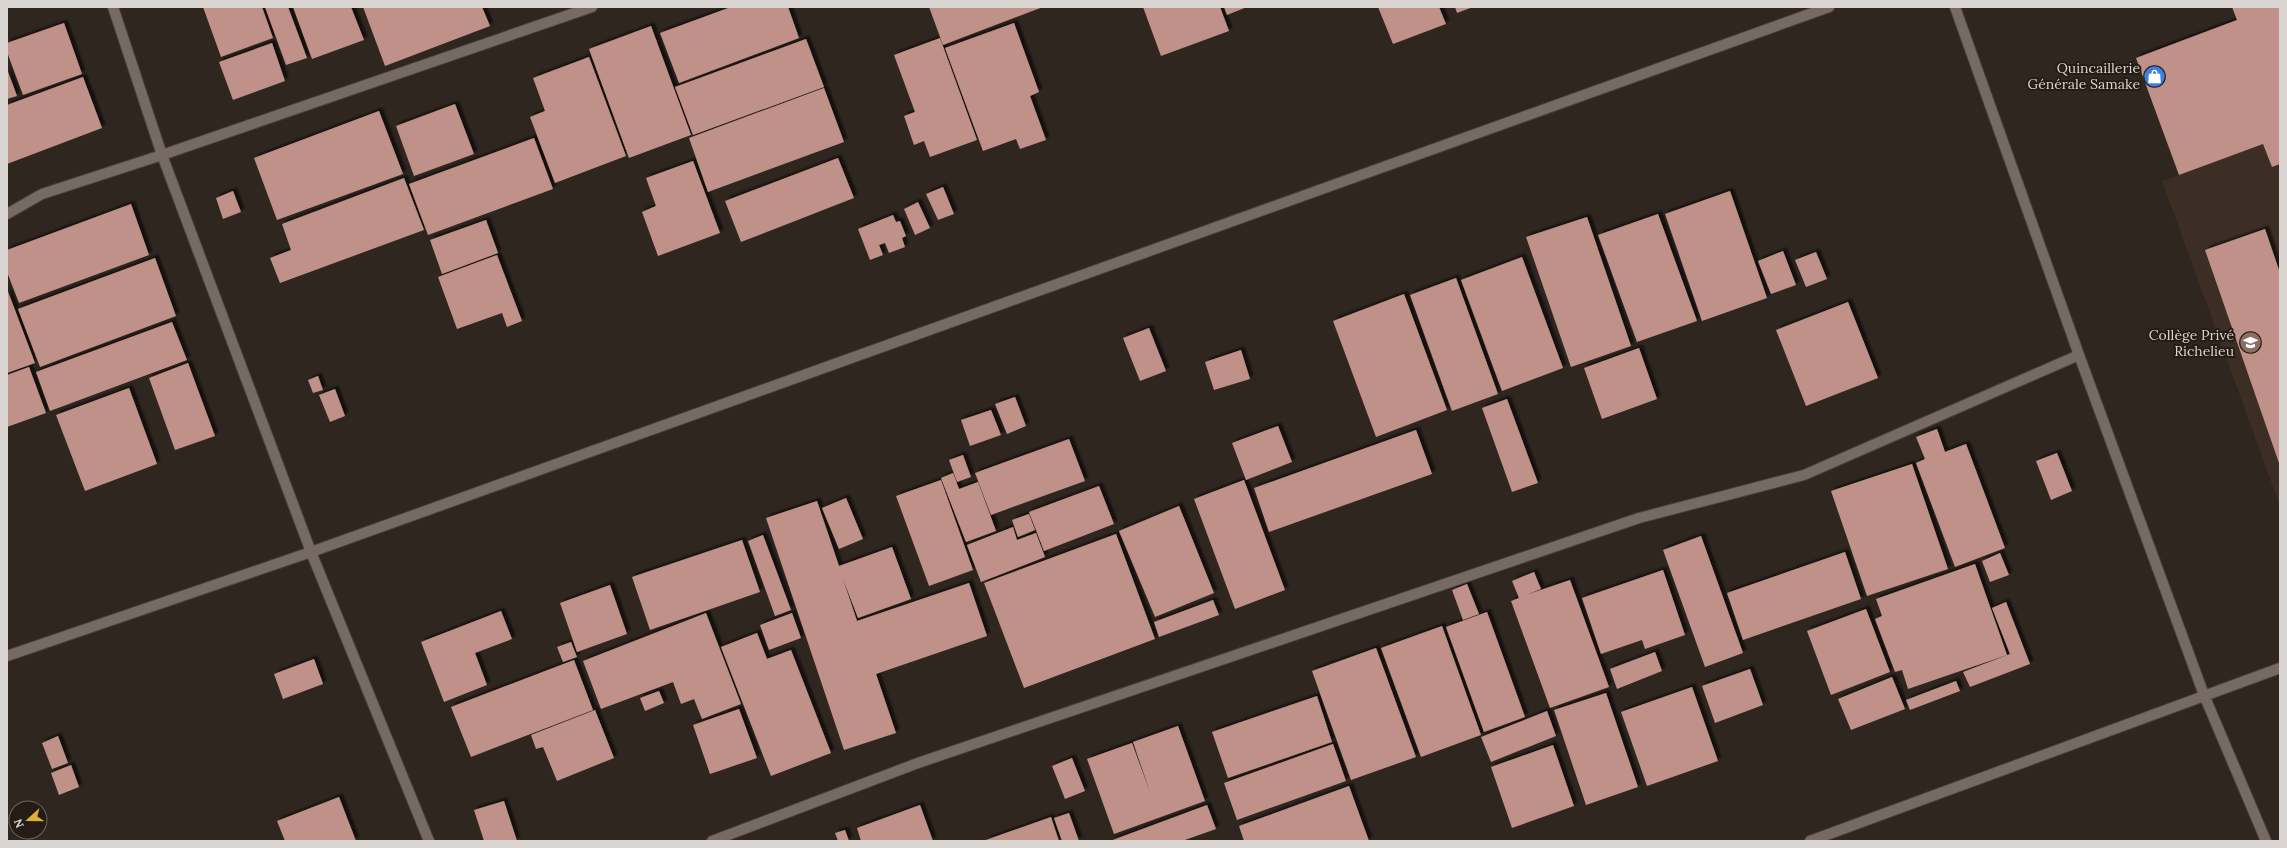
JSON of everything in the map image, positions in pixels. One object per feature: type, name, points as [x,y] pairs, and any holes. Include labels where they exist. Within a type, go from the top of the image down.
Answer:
[{"type":"street","points":[[113,7],[162,155],[311,552],[429,841]]},
{"type":"street","points":[[7,214],[42,194],[162,155],[592,7]]},
{"type":"street","points":[[7,656],[311,552],[1829,7]]},
{"type":"street","points":[[1955,7],[2079,355],[2204,695],[2266,841]]},
{"type":"street","points":[[712,841],[918,763],[1632,521],[1804,475],[2079,355]]},
{"type":"street","points":[[1810,841],[2280,668]]},
{"type":"shaded area","name":"Collège Privé Richelieu","points":[[2280,138],[2280,506],[2162,181]]},
{"type":"building","points":[[203,7],[262,7],[273,38],[221,57]]},
{"type":"building","points":[[265,7],[288,7],[307,58],[286,65]]},
{"type":"building","points":[[293,7],[351,7],[364,40],[312,59]]},
{"type":"building","points":[[363,7],[482,7],[490,26],[385,66]]},
{"type":"building","points":[[731,7],[788,7],[799,38],[679,83],[660,33]]},
{"type":"building","points":[[929,7],[1043,7],[943,45]]},
{"type":"building","points":[[1143,7],[1220,7],[1229,31],[1161,56]]},
{"type":"building","points":[[1224,7],[1247,7],[1227,15]]},
{"type":"building","points":[[1378,7],[1439,7],[1446,24],[1393,44]]},
{"type":"building","points":[[1455,7],[1473,7],[1457,13]]},
{"type":"building","points":[[2232,7],[2280,7],[2280,164],[2272,167],[2263,144],[2179,175],[2136,58],[2237,20]]},
{"type":"building","points":[[64,23],[82,74],[23,95],[7,52],[7,43]]},
{"type":"building","points":[[1014,23],[1039,92],[1030,96],[1046,140],[1020,149],[1016,139],[983,151],[945,48]]},
{"type":"building","points":[[651,26],[691,135],[629,158],[589,49]]},
{"type":"building","points":[[940,38],[977,140],[930,157],[924,141],[914,145],[904,116],[915,112],[894,55]]},
{"type":"building","points":[[806,39],[824,87],[693,135],[675,87]]},
{"type":"building","points":[[272,43],[285,81],[233,100],[219,62]]},
{"type":"building","points":[[589,57],[626,156],[555,183],[530,117],[545,111],[533,78]]},
{"type":"building","points":[[7,69],[17,96],[7,99]]},
{"type":"building","points":[[83,77],[102,128],[7,164],[7,105]]},
{"type":"building","points":[[824,88],[844,142],[708,192],[689,138]]},
{"type":"building","points":[[455,104],[474,154],[414,176],[396,126]]},
{"type":"building","points":[[379,111],[403,174],[277,220],[254,158]]},
{"type":"building","points":[[534,138],[553,189],[428,235],[409,184]]},
{"type":"building","points":[[838,158],[854,198],[741,242],[725,201]]},
{"type":"building","points":[[693,161],[720,233],[658,256],[642,212],[656,206],[646,178]]},
{"type":"building","points":[[404,178],[424,230],[280,283],[270,258],[291,250],[282,224]]},
{"type":"building","points":[[943,187],[954,214],[938,220],[926,194]]},
{"type":"building","points":[[233,191],[241,212],[223,219],[216,198]]},
{"type":"building","points":[[1730,191],[1767,298],[1702,321],[1665,214]]},
{"type":"building","points":[[918,202],[930,228],[915,235],[904,209]]},
{"type":"building","points":[[131,204],[149,255],[19,303],[7,272],[7,250]]},
{"type":"building","points":[[1658,214],[1697,321],[1637,342],[1598,235]]},
{"type":"building","points":[[893,215],[896,222],[900,221],[906,236],[902,238],[905,247],[889,253],[885,243],[879,245],[883,255],[870,260],[858,229]]},
{"type":"building","points":[[1587,217],[1631,346],[1571,367],[1526,237]]},
{"type":"building","points":[[486,220],[498,253],[442,274],[430,240]]},
{"type":"building","points":[[2265,229],[2280,273],[2280,466],[2205,250]]},
{"type":"building","points":[[1783,251],[1796,285],[1771,294],[1758,261]]},
{"type":"building","points":[[1816,252],[1827,279],[1806,287],[1795,260]]},
{"type":"building","points":[[497,255],[522,321],[507,327],[502,313],[457,329],[438,277]]},
{"type":"building","points":[[1522,257],[1563,368],[1502,391],[1461,280]]},
{"type":"building","points":[[155,258],[176,316],[40,367],[18,309]]},
{"type":"building","points":[[1456,278],[1498,394],[1452,411],[1410,295]]},
{"type":"building","points":[[7,289],[35,363],[7,373]]},
{"type":"building","points":[[1404,294],[1447,410],[1376,437],[1333,321]]},
{"type":"building","points":[[1848,302],[1878,378],[1806,406],[1776,330]]},
{"type":"building","points":[[172,322],[187,360],[50,411],[36,372]]},
{"type":"building","points":[[1149,328],[1166,371],[1140,381],[1123,338]]},
{"type":"building","points":[[1639,348],[1657,399],[1602,419],[1584,368]]},
{"type":"building","points":[[1241,350],[1250,379],[1214,390],[1205,362]]},
{"type":"building","points":[[188,363],[215,436],[175,450],[149,378]]},
{"type":"building","points":[[29,367],[46,413],[7,427],[7,375]]},
{"type":"building","points":[[318,376],[323,390],[313,393],[308,380]]},
{"type":"building","points":[[129,388],[157,464],[85,491],[56,415]]},
{"type":"building","points":[[335,389],[345,416],[330,422],[319,395]]},
{"type":"building","points":[[1015,397],[1026,426],[1007,434],[995,404]]},
{"type":"building","points":[[1507,399],[1538,483],[1512,492],[1482,408]]},
{"type":"building","points":[[991,410],[1001,435],[970,446],[961,420]]},
{"type":"building","points":[[1278,426],[1292,462],[1246,480],[1232,443]]},
{"type":"building","points":[[1937,429],[1945,452],[1966,444],[2005,548],[1955,567],[1916,463],[1925,459],[1916,437]]},
{"type":"building","points":[[1416,430],[1432,474],[1269,532],[1254,488]]},
{"type":"building","points":[[1069,439],[1085,481],[991,515],[975,473]]},
{"type":"building","points":[[2057,453],[2072,491],[2051,500],[2036,461]]},
{"type":"building","points":[[963,455],[971,477],[957,482],[949,460]]},
{"type":"building","points":[[1912,464],[1948,569],[1867,596],[1831,491]]},
{"type":"building","points":[[953,473],[959,489],[978,482],[996,531],[966,542],[941,478]]},
{"type":"building","points":[[941,480],[973,570],[929,586],[896,496]]},
{"type":"building","points":[[1244,480],[1285,590],[1235,609],[1194,499]]},
{"type":"building","points":[[1099,486],[1114,524],[1044,551],[1029,512]]},
{"type":"building","points":[[846,498],[863,539],[839,549],[822,508]]},
{"type":"building","points":[[817,501],[839,566],[892,547],[911,599],[858,618],[843,579],[857,621],[969,583],[987,636],[876,674],[896,733],[844,750],[766,518]]},
{"type":"building","points":[[1179,506],[1214,593],[1155,617],[1119,531]]},
{"type":"building","points":[[1029,514],[1035,530],[1018,537],[1012,520]]},
{"type":"building","points":[[1013,527],[1017,540],[1036,533],[1045,557],[981,582],[967,545]]},
{"type":"building","points":[[1116,534],[1155,639],[1024,688],[984,583]]},
{"type":"building","points":[[763,535],[791,610],[775,616],[748,541]]},
{"type":"building","points":[[1701,536],[1743,653],[1705,667],[1663,550]]},
{"type":"building","points":[[742,540],[760,592],[650,630],[632,577]]},
{"type":"building","points":[[1845,552],[1861,599],[1743,640],[1727,593]]},
{"type":"building","points":[[2000,553],[2009,575],[1990,582],[1982,561]]},
{"type":"building","points":[[1975,564],[2007,655],[1908,689],[1902,670],[1895,672],[1875,619],[1882,616],[1876,599]]},
{"type":"building","points":[[1663,570],[1685,635],[1645,649],[1642,640],[1601,654],[1582,598]]},
{"type":"building","points":[[1534,572],[1541,589],[1526,595],[1570,580],[1609,687],[1550,708],[1511,601],[1519,598],[1512,581]]},
{"type":"building","points":[[1467,584],[1479,614],[1463,620],[1452,590]]},
{"type":"building","points":[[610,585],[627,634],[577,652],[560,603]]},
{"type":"building","points":[[1213,600],[1219,615],[1159,637],[1154,622]]},
{"type":"building","points":[[2006,602],[2030,664],[1970,687],[1963,672],[2010,654],[1992,608]]},
{"type":"building","points":[[1866,609],[1890,672],[1831,695],[1807,631]]},
{"type":"building","points":[[501,611],[512,639],[475,653],[487,685],[444,702],[421,642]]},
{"type":"building","points":[[1487,612],[1525,717],[1484,732],[1446,627]]},
{"type":"building","points":[[706,613],[741,704],[702,719],[694,699],[681,704],[673,682],[601,709],[583,661]]},
{"type":"building","points":[[792,613],[801,638],[769,650],[760,625]]},
{"type":"building","points":[[1442,626],[1481,735],[1421,757],[1381,648]]},
{"type":"building","points":[[757,633],[767,659],[791,650],[831,753],[771,776],[721,647]]},
{"type":"building","points":[[571,642],[577,657],[563,662],[557,647]]},
{"type":"building","points":[[1376,648],[1416,757],[1351,780],[1312,671]]},
{"type":"building","points":[[1655,652],[1662,671],[1617,689],[1610,669]]},
{"type":"building","points":[[314,659],[323,684],[283,699],[274,674]]},
{"type":"building","points":[[574,660],[593,710],[471,757],[451,707]]},
{"type":"building","points":[[1750,669],[1763,705],[1715,723],[1702,686]]},
{"type":"building","points":[[1892,677],[1905,709],[1851,730],[1838,699]]},
{"type":"building","points":[[1956,681],[1960,691],[1910,710],[1906,700]]},
{"type":"building","points":[[1692,687],[1718,761],[1647,786],[1621,712]]},
{"type":"building","points":[[659,691],[664,703],[645,711],[640,698]]},
{"type":"building","points":[[1606,693],[1638,787],[1586,805],[1554,710]]},
{"type":"building","points":[[1317,696],[1332,742],[1228,778],[1212,732]]},
{"type":"building","points":[[739,709],[757,758],[710,774],[693,725]]},
{"type":"building","points":[[595,710],[614,758],[557,781],[543,747],[536,749],[531,735]]},
{"type":"building","points":[[1547,711],[1556,736],[1491,762],[1481,737]]},
{"type":"building","points":[[1178,726],[1205,801],[1114,834],[1087,759],[1132,743],[1151,795],[1133,742]]},
{"type":"building","points":[[58,736],[68,763],[52,769],[42,743]]},
{"type":"building","points":[[1333,744],[1346,781],[1237,820],[1224,783]]},
{"type":"building","points":[[1553,745],[1574,806],[1512,828],[1491,767]]},
{"type":"building","points":[[1072,758],[1085,791],[1065,799],[1052,766]]},
{"type":"building","points":[[71,765],[79,787],[59,795],[51,773]]},
{"type":"building","points":[[1349,786],[1369,841],[1244,841],[1239,826]]},
{"type":"building","points":[[339,797],[356,841],[285,841],[277,821]]},
{"type":"building","points":[[504,801],[517,841],[484,841],[474,810]]},
{"type":"building","points":[[920,805],[933,841],[861,841],[857,828]]},
{"type":"building","points":[[1207,805],[1216,829],[1182,841],[1110,841]]},
{"type":"building","points":[[1069,813],[1079,841],[1062,841],[1054,818]]},
{"type":"building","points":[[1051,817],[1059,841],[983,841]]},
{"type":"building","points":[[845,830],[849,841],[838,841],[835,833]]},
{"type":"place","name":"Quincaillerie Générale Samake","points":[[2155,76]]},
{"type":"place","name":"Collège Privé Richelieu","points":[[2250,343]]}]
